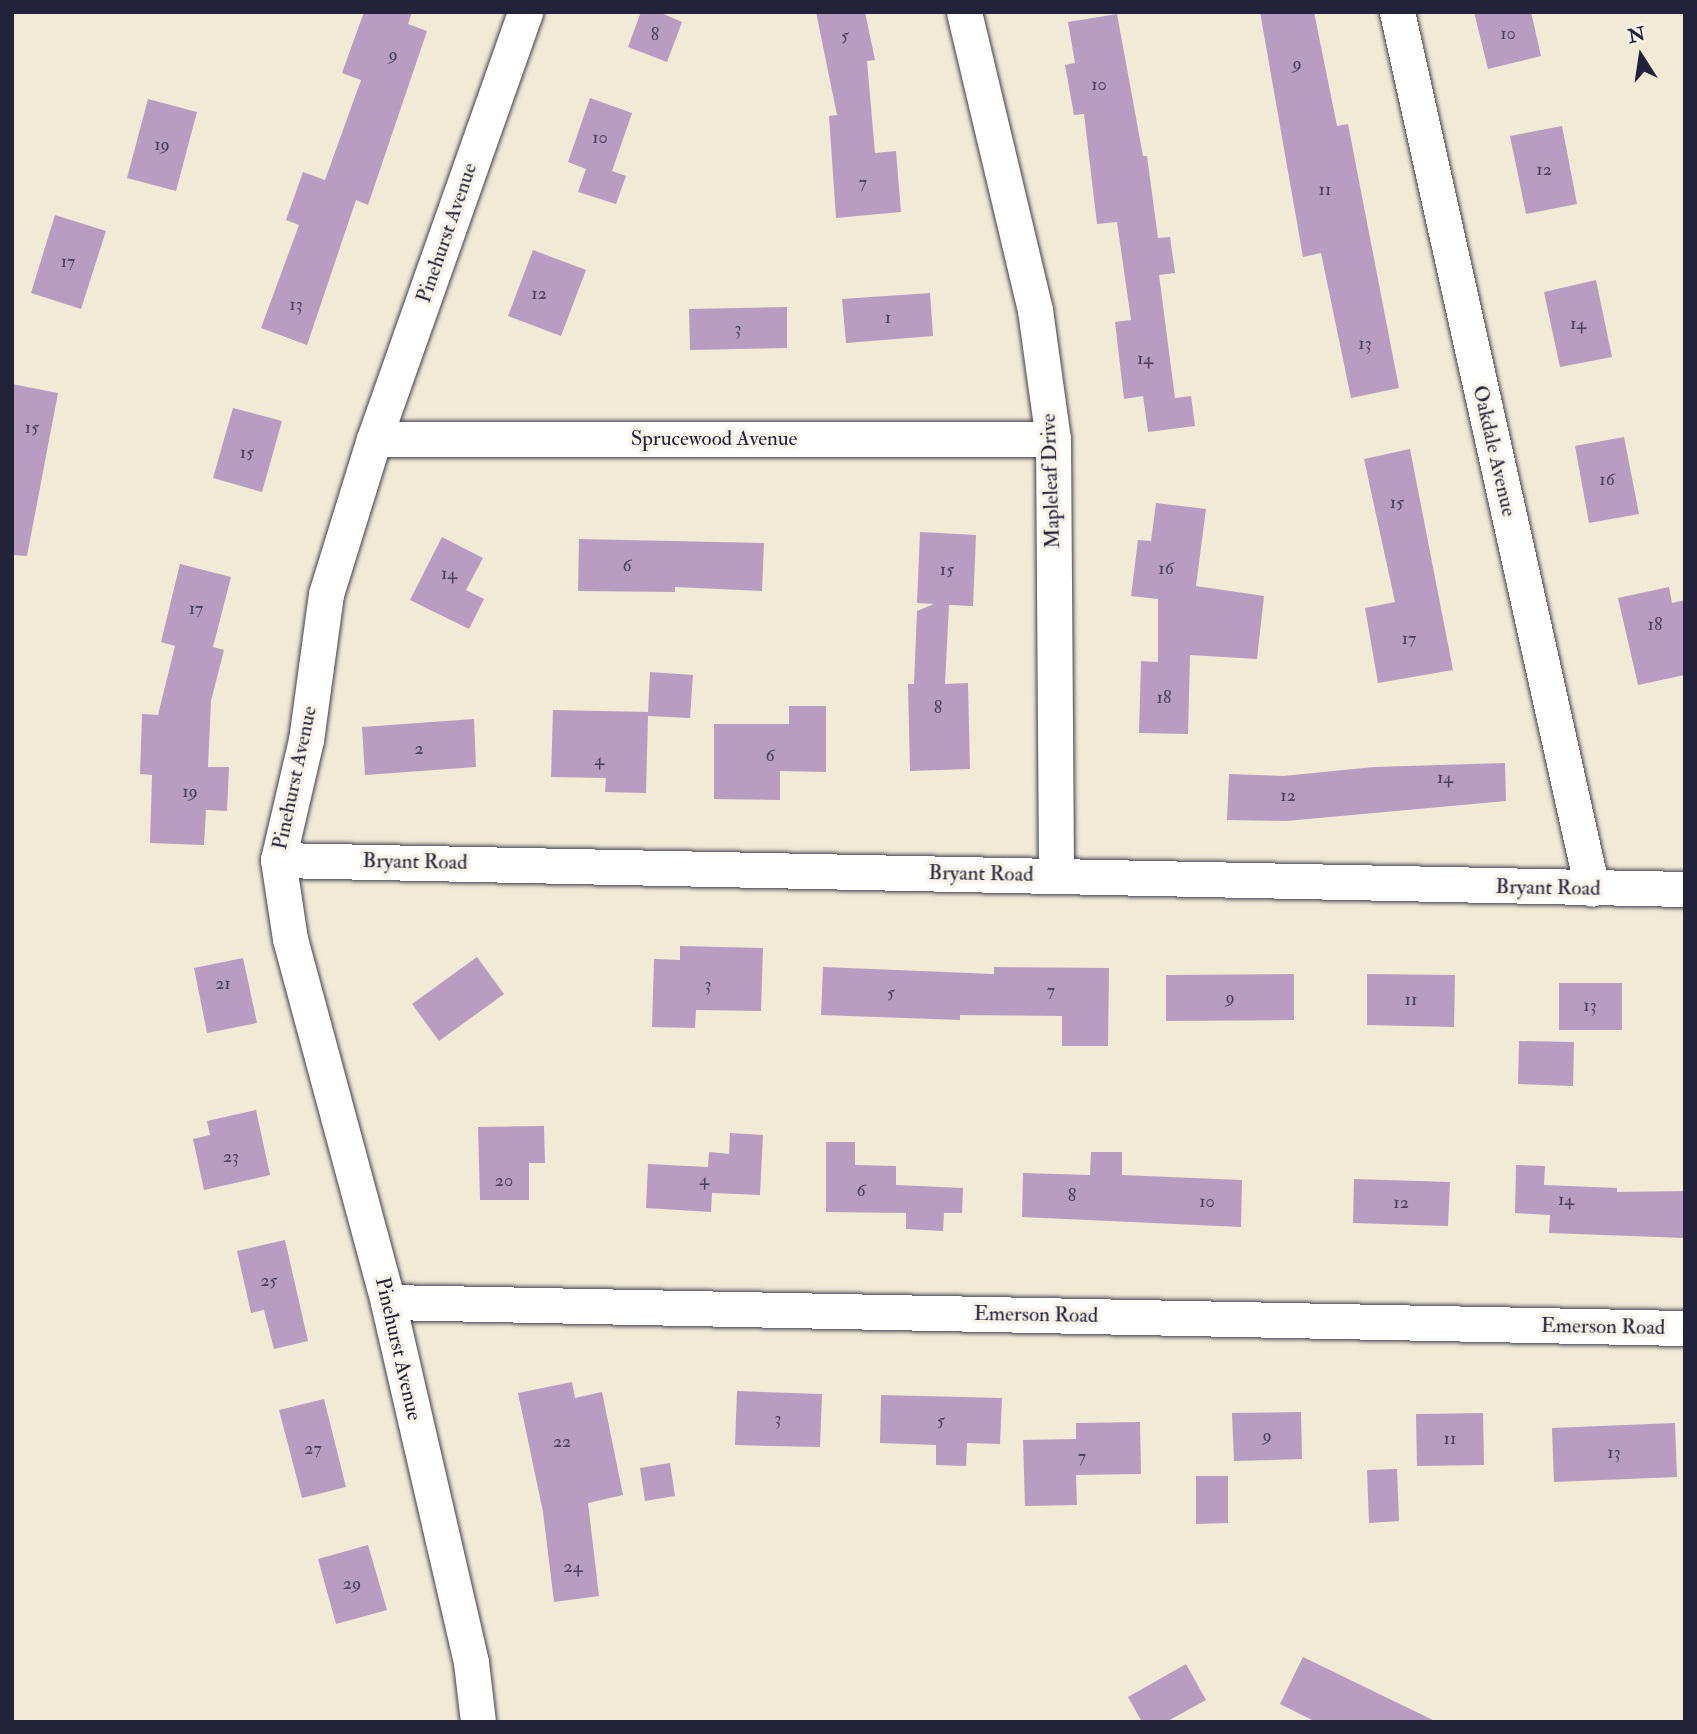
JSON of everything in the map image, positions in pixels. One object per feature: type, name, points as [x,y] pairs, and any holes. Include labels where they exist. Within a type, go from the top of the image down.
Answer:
[{"type":"street","name":"Pinehurst Avenue","points":[[478,1722],[471,1662],[388,1302],[290,939],[278,860],[306,740],[327,594],[374,439],[525,12]]},
{"type":"street","name":"Mapleleaf Drive","points":[[964,12],[1035,310],[1053,439],[1056,875]]},
{"type":"street","name":"Oakdale Avenue","points":[[1397,12],[1592,889]]},
{"type":"street","name":"Sprucewood Avenue","points":[[374,439],[1053,439]]},
{"type":"street","name":"Bryant Road","points":[[278,860],[1685,889]]},
{"type":"street","name":"Emerson Road","points":[[388,1302],[1685,1328]]},
{"type":"building","points":[[364,12],[412,12],[408,24],[427,31],[368,205],[356,200],[307,345],[261,328],[299,225],[286,220],[303,172],[325,180],[361,80],[342,73]]},
{"type":"building","points":[[641,12],[659,12],[682,22],[667,62],[628,47]]},
{"type":"building","points":[[816,12],[865,12],[875,60],[867,61],[875,153],[896,151],[901,212],[836,218],[829,116],[837,115]]},
{"type":"building","points":[[1260,12],[1314,12],[1337,126],[1348,124],[1399,388],[1351,398],[1321,253],[1303,257]]},
{"type":"building","points":[[1474,12],[1531,12],[1541,56],[1488,69]]},
{"type":"building","points":[[1117,14],[1143,156],[1147,156],[1158,238],[1170,237],[1175,273],[1159,275],[1175,398],[1191,396],[1195,426],[1148,432],[1143,396],[1124,399],[1115,322],[1131,320],[1117,222],[1097,224],[1084,114],[1074,115],[1065,65],[1075,63],[1068,22]]},
{"type":"building","points":[[590,98],[632,113],[612,171],[626,176],[616,204],[578,192],[586,169],[568,162]]},
{"type":"building","points":[[148,99],[197,112],[176,191],[127,178]]},
{"type":"building","points":[[1562,126],[1577,204],[1526,214],[1510,136]]},
{"type":"building","points":[[55,215],[106,231],[81,309],[31,293]]},
{"type":"building","points":[[533,250],[586,270],[561,336],[508,316]]},
{"type":"building","points":[[1596,280],[1612,357],[1560,367],[1544,292]]},
{"type":"building","points":[[930,293],[933,336],[846,343],[842,299]]},
{"type":"building","points":[[787,307],[787,348],[690,350],[689,309]]},
{"type":"building","points":[[12,384],[58,393],[27,556],[12,555]]},
{"type":"building","points":[[233,408],[282,421],[262,492],[213,478]]},
{"type":"building","points":[[1624,437],[1639,514],[1589,523],[1575,446]]},
{"type":"building","points":[[1410,449],[1453,670],[1378,683],[1365,608],[1395,602],[1364,459]]},
{"type":"building","points":[[1156,503],[1206,509],[1196,586],[1264,596],[1257,659],[1190,655],[1188,734],[1139,733],[1141,661],[1158,662],[1158,599],[1131,596],[1138,540],[1151,541]]},
{"type":"building","points":[[920,532],[976,535],[973,606],[949,605],[945,684],[968,683],[970,769],[910,771],[908,684],[914,684],[917,611],[934,604],[917,603]]},
{"type":"building","points":[[442,537],[483,558],[466,590],[484,599],[469,629],[410,600]]},
{"type":"building","points":[[579,539],[764,543],[762,591],[675,587],[675,592],[578,591]]},
{"type":"building","points":[[180,564],[231,577],[213,647],[224,650],[211,701],[208,767],[229,767],[227,811],[206,810],[204,845],[150,843],[152,775],[140,774],[142,714],[158,715],[175,646],[161,642]]},
{"type":"building","points":[[1669,587],[1672,603],[1685,600],[1685,675],[1638,685],[1618,598]]},
{"type":"building","points":[[650,672],[693,675],[690,718],[648,716],[646,793],[605,792],[606,778],[551,777],[553,710],[648,712]]},
{"type":"building","points":[[789,706],[826,706],[826,772],[780,771],[780,800],[714,799],[714,724],[789,724]]},
{"type":"building","points":[[474,719],[476,767],[365,775],[362,727]]},
{"type":"building","points":[[1505,763],[1506,801],[1286,821],[1227,820],[1229,774],[1283,776],[1374,767]]},
{"type":"building","points":[[680,946],[763,948],[761,1011],[696,1010],[695,1028],[652,1027],[654,959],[680,960]]},
{"type":"building","points":[[477,957],[504,994],[439,1041],[412,1004]]},
{"type":"building","points":[[243,958],[257,1023],[207,1033],[194,968]]},
{"type":"building","points":[[823,967],[994,974],[994,967],[1109,968],[1108,1046],[1062,1046],[1062,1016],[960,1015],[960,1020],[821,1015]]},
{"type":"building","points":[[1294,974],[1294,1020],[1166,1021],[1166,975]]},
{"type":"building","points":[[1367,974],[1455,975],[1454,1027],[1367,1025]]},
{"type":"building","points":[[1559,983],[1622,983],[1622,1030],[1559,1030]]},
{"type":"building","points":[[1519,1041],[1574,1042],[1573,1086],[1518,1084]]},
{"type":"building","points":[[256,1110],[270,1175],[204,1190],[193,1139],[210,1135],[207,1121]]},
{"type":"building","points":[[544,1126],[545,1163],[529,1163],[529,1200],[480,1200],[478,1127]]},
{"type":"building","points":[[730,1133],[763,1135],[760,1195],[712,1193],[711,1212],[646,1208],[648,1164],[708,1167],[709,1152],[729,1154]]},
{"type":"building","points":[[826,1142],[855,1142],[855,1165],[896,1166],[896,1185],[963,1188],[962,1213],[944,1213],[943,1231],[906,1229],[906,1213],[826,1212]]},
{"type":"building","points":[[1091,1152],[1122,1152],[1122,1175],[1242,1180],[1241,1227],[1022,1217],[1023,1173],[1090,1175]]},
{"type":"building","points":[[1516,1165],[1545,1166],[1544,1185],[1617,1188],[1617,1192],[1685,1191],[1685,1238],[1549,1233],[1550,1215],[1515,1213]]},
{"type":"building","points":[[1354,1179],[1450,1182],[1448,1226],[1353,1223]]},
{"type":"building","points":[[285,1240],[308,1341],[274,1349],[264,1310],[251,1313],[237,1251]]},
{"type":"building","points":[[572,1382],[575,1398],[602,1392],[623,1495],[588,1503],[599,1596],[554,1602],[543,1512],[518,1393]]},
{"type":"building","points":[[737,1391],[822,1394],[820,1447],[735,1445]]},
{"type":"building","points":[[881,1395],[1002,1398],[1000,1444],[967,1443],[966,1466],[936,1465],[936,1445],[880,1443]]},
{"type":"building","points":[[324,1399],[346,1487],[302,1498],[279,1410]]},
{"type":"building","points":[[1301,1412],[1302,1459],[1234,1461],[1232,1413]]},
{"type":"building","points":[[1483,1413],[1484,1465],[1417,1466],[1416,1414]]},
{"type":"building","points":[[1140,1422],[1141,1474],[1076,1475],[1077,1505],[1025,1506],[1023,1440],[1076,1439],[1076,1423]]},
{"type":"building","points":[[1675,1423],[1677,1477],[1554,1482],[1552,1428]]},
{"type":"building","points":[[670,1463],[675,1496],[645,1501],[640,1468]]},
{"type":"building","points":[[1397,1469],[1399,1521],[1369,1523],[1367,1470]]},
{"type":"building","points":[[1196,1476],[1228,1476],[1228,1523],[1196,1524]]},
{"type":"building","points":[[368,1545],[387,1610],[336,1624],[318,1559]]},
{"type":"building","points":[[1303,1657],[1437,1722],[1316,1722],[1280,1704]]},
{"type":"building","points":[[1186,1664],[1206,1700],[1166,1722],[1142,1722],[1128,1697]]}]
